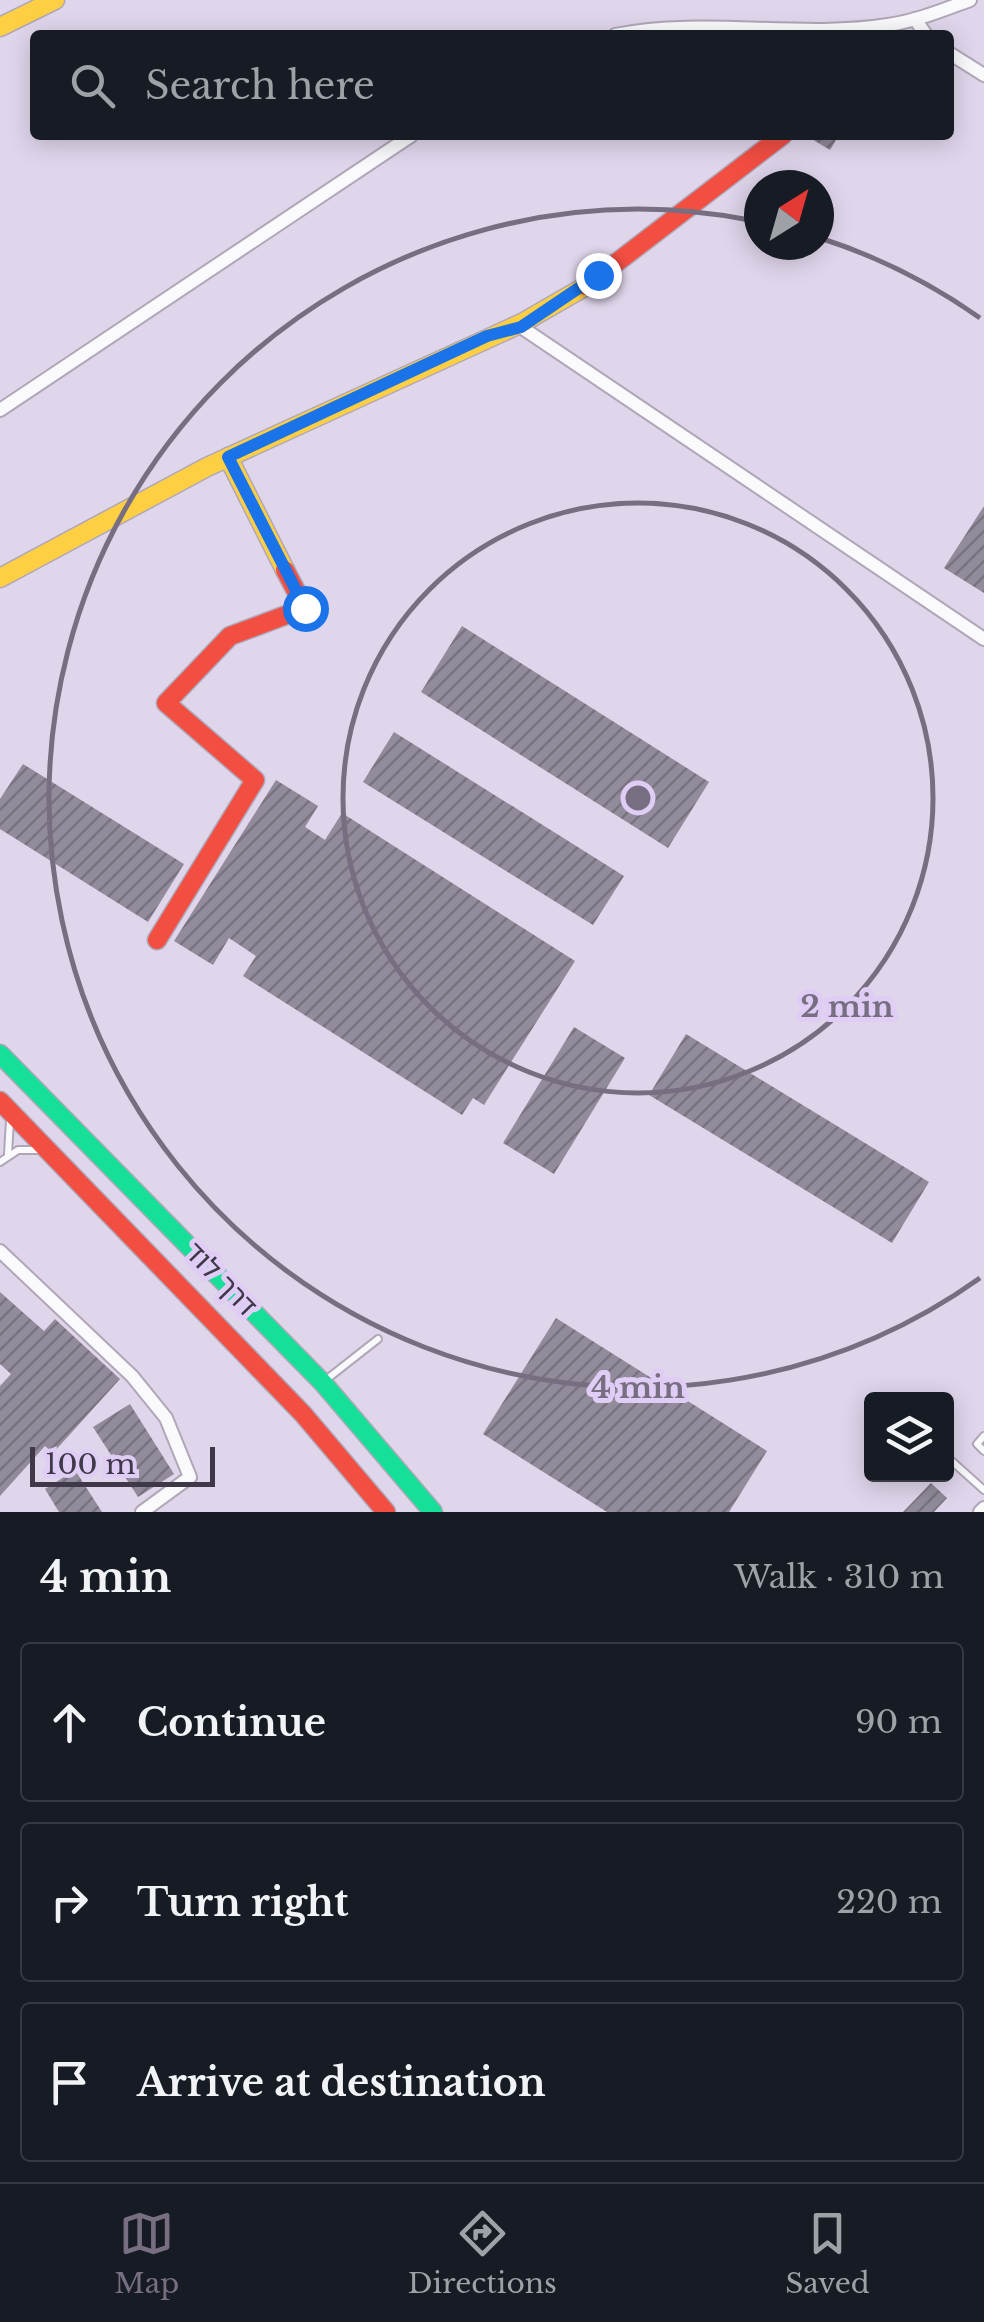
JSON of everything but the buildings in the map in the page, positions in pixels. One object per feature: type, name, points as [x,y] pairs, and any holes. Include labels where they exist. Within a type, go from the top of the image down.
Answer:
[{"type":"street","points":[[0,27],[55,0]]},
{"type":"street","points":[[667,30],[829,30],[915,19],[970,0]]},
{"type":"street","points":[[915,19],[923,30]]},
{"type":"street","points":[[954,56],[984,75]]},
{"type":"street","points":[[0,410],[405,140]]},
{"type":"street","points":[[0,578],[228,457],[487,336],[521,327],[656,233],[777,140]]},
{"type":"street","points":[[521,327],[984,639]]},
{"type":"street","points":[[156,940],[256,780],[166,703],[230,636],[305,608],[228,457]]},
{"type":"street","name":"דרך לוד","points":[[0,1054],[322,1383],[433,1512]]},
{"type":"street","name":"דרך לוד","points":[[4,1106],[303,1414],[386,1512]]},
{"type":"street","points":[[0,1251],[132,1376],[166,1418],[190,1477],[142,1512]]},
{"type":"lane","points":[[4,1106],[8,1154]]},
{"type":"lane","points":[[0,1162],[8,1154],[31,1149],[53,1156]]},
{"type":"lane","points":[[322,1383],[378,1338]]},
{"type":"lane","points":[[984,1436],[977,1444],[984,1451]]},
{"type":"lane","points":[[954,1463],[984,1490]]},
{"type":"traffic: fast","points":[[0,1054],[323,1383],[433,1512]]},
{"type":"traffic: slow","points":[[0,27],[55,0]]},
{"type":"traffic: slow","points":[[0,578],[207,467],[522,323],[586,286]]},
{"type":"traffic: slow","points":[[228,457],[285,570]]},
{"type":"traffic: jam","points":[[586,286],[776,140]]},
{"type":"traffic: jam","points":[[157,940],[255,780],[166,703],[230,636],[305,608],[285,570]]},
{"type":"traffic: jam","points":[[0,1101],[303,1414],[386,1512]]},
{"type":"route","points":[[305,608],[228,457],[487,336],[521,327],[598,275]]}]
